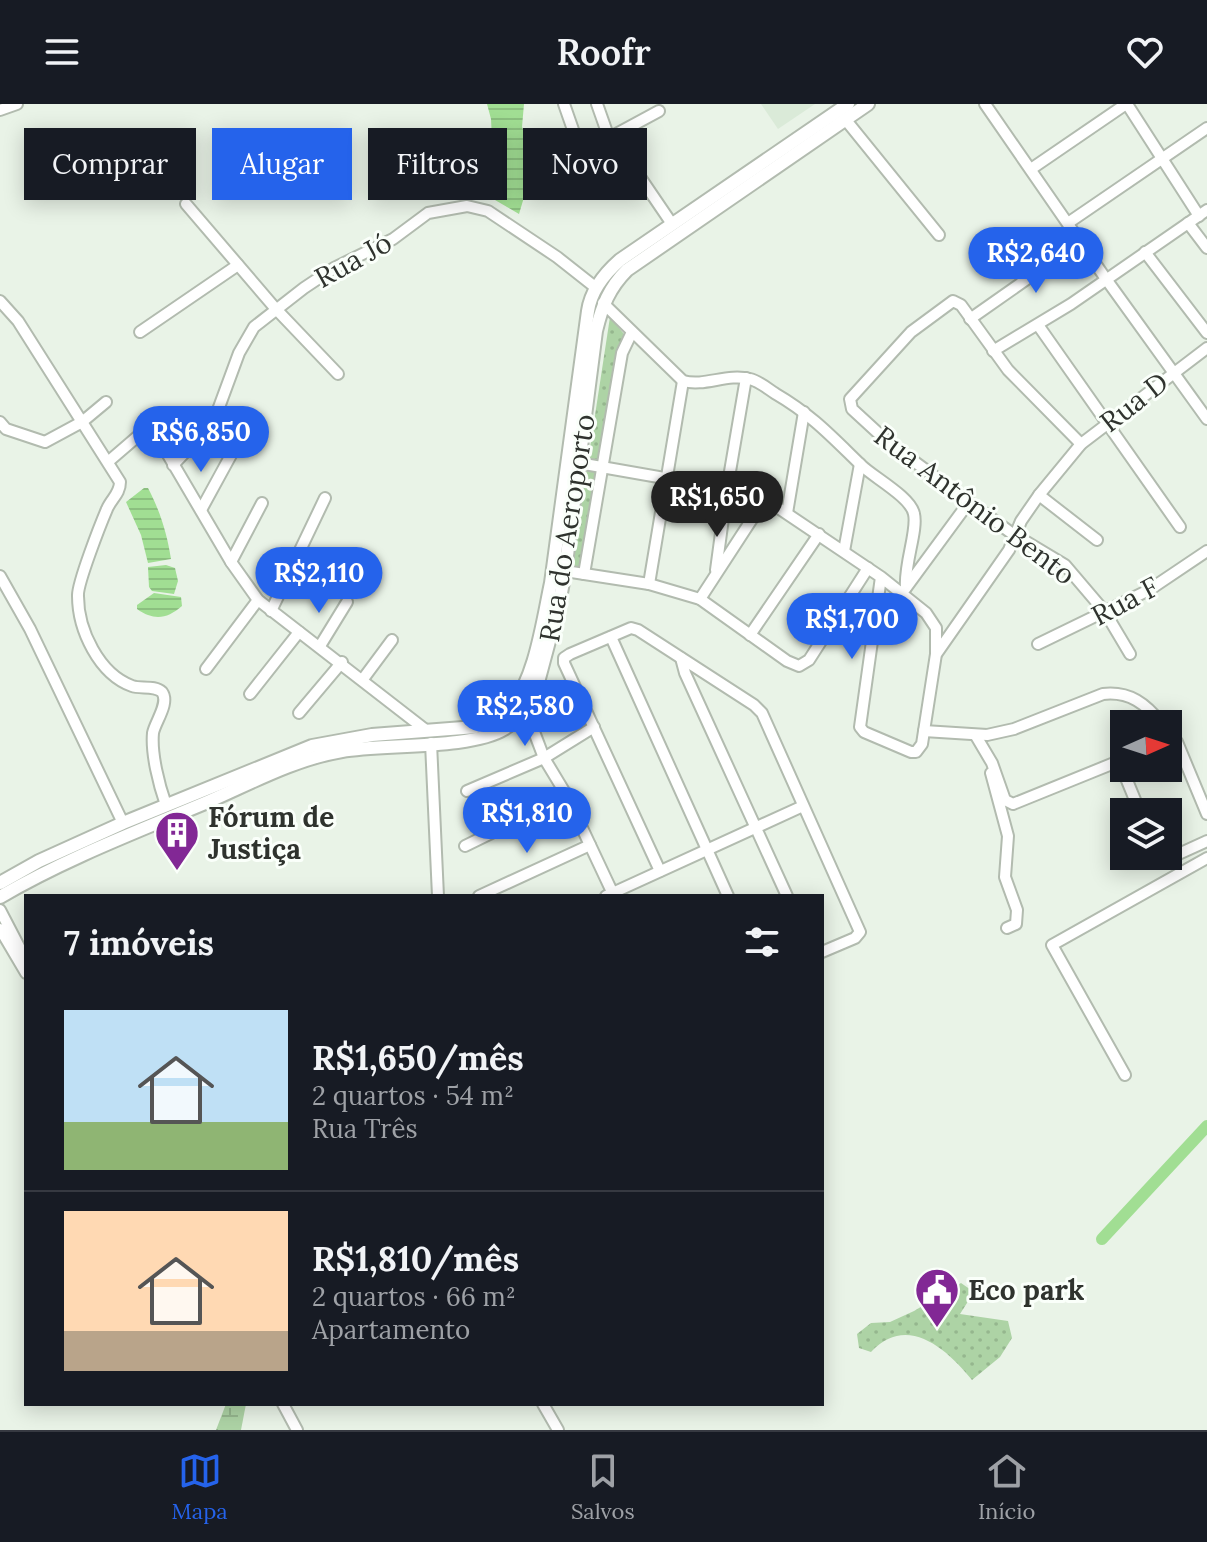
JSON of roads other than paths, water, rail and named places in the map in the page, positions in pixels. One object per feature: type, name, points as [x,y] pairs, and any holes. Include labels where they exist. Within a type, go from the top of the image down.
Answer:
[{"type":"main road","points":[[595,287],[620,260],[848,104]]},
{"type":"main road","name":"Rua do Aeroporto","points":[[429,737],[490,722],[508,710],[525,685],[551,583],[596,331],[603,303],[611,289],[627,270],[867,104]]},
{"type":"main road","name":"Rua do Aeroporto","points":[[0,897],[104,839],[123,823],[302,749],[329,741],[482,738],[516,720],[532,698],[545,658],[565,571],[589,303],[595,287]]},
{"type":"main road","name":"Rua do Aeroporto","points":[[0,883],[39,861],[104,839],[290,766],[373,741]]},
{"type":"street","points":[[0,110],[17,104]]},
{"type":"street","points":[[564,104],[572,128]]},
{"type":"street","points":[[597,104],[605,128]]},
{"type":"street","points":[[985,104],[1207,419]]},
{"type":"street","points":[[993,351],[1038,325],[1203,213],[1126,104],[1031,169]]},
{"type":"street","points":[[628,128],[659,111]]},
{"type":"street","points":[[845,119],[939,235]]},
{"type":"street","points":[[1068,223],[1207,128]]},
{"type":"street","points":[[647,187],[672,224]]},
{"type":"street","points":[[186,204],[275,308],[338,374]]},
{"type":"street","name":"Rua Jó","points":[[173,465],[206,430],[224,398],[247,335],[275,308],[334,268],[393,239],[428,213],[467,206],[488,211],[557,257],[595,287]]},
{"type":"street","points":[[1188,223],[1207,248]]},
{"type":"street","points":[[1081,241],[970,319],[1031,394],[1081,444]]},
{"type":"street","points":[[1145,252],[1207,333]]},
{"type":"street","points":[[140,332],[238,265]]},
{"type":"street","points":[[0,301],[18,321],[120,482],[120,491],[107,508],[77,597],[86,636],[110,674],[135,687],[156,689],[164,699],[153,736],[158,781],[166,805]]},
{"type":"street","name":"Rua Antônio Bento","points":[[970,319],[958,302],[949,302],[911,332],[852,396],[852,409],[864,422],[969,502],[1065,565],[1105,612],[1130,654]]},
{"type":"street","points":[[603,303],[683,381],[694,384],[746,378],[760,384],[826,428],[860,464],[913,509],[915,519],[904,590]]},
{"type":"street","points":[[1038,325],[1180,527]]},
{"type":"street","points":[[584,574],[622,353],[632,332]]},
{"type":"street","name":"Rua D","points":[[936,654],[995,572],[1039,495],[1081,444],[1207,348]]},
{"type":"street","points":[[716,570],[746,378]]},
{"type":"street","points":[[649,584],[683,381]]},
{"type":"street","points":[[0,422],[6,429],[45,442],[82,422],[106,402]]},
{"type":"street","points":[[787,513],[804,412]]},
{"type":"street","points":[[109,461],[145,430],[151,429],[231,562],[258,600],[342,662],[429,737],[438,894]]},
{"type":"street","points":[[201,510],[231,455]]},
{"type":"street","points":[[573,462],[727,489],[765,499],[904,590],[936,628],[936,654],[924,731],[919,750],[911,752],[864,732],[860,724],[881,577]]},
{"type":"street","points":[[844,551],[860,464]]},
{"type":"street","points":[[1039,495],[1097,540]]},
{"type":"street","points":[[271,611],[325,498]]},
{"type":"street","points":[[700,599],[765,499]]},
{"type":"street","points":[[904,590],[969,502]]},
{"type":"street","points":[[231,562],[262,503]]},
{"type":"street","points":[[750,635],[819,534]]},
{"type":"street","name":"Rua F","points":[[1038,644],[1157,586],[1207,551]]},
{"type":"street","points":[[565,571],[649,584],[700,599],[793,664],[805,664],[868,568]]},
{"type":"street","points":[[0,576],[30,629],[123,823]]},
{"type":"street","points":[[206,669],[258,600]]},
{"type":"street","points":[[320,646],[347,602]]},
{"type":"street","points":[[660,871],[564,663],[564,658],[570,654],[631,628],[762,713],[860,932],[855,938],[824,951]]},
{"type":"street","points":[[250,694],[299,632]]},
{"type":"street","points":[[611,637],[727,894]]},
{"type":"street","points":[[363,679],[392,640]]},
{"type":"street","points":[[545,658],[564,663]]},
{"type":"street","points":[[681,658],[685,673],[786,894]]},
{"type":"street","points":[[299,713],[342,662]]},
{"type":"street","points":[[924,731],[976,736],[1002,733],[1112,693],[1132,697],[1150,710]]},
{"type":"street","points":[[516,720],[526,721],[533,729],[611,894]]},
{"type":"street","points":[[467,791],[544,758],[594,727]]},
{"type":"street","points":[[976,736],[992,763],[1005,800],[1013,804],[1110,764]]},
{"type":"street","points":[[992,763],[991,780],[1008,836],[1005,877],[1017,910],[1016,924],[1007,928]]},
{"type":"street","points":[[1182,763],[1207,814]]},
{"type":"street","points":[[465,846],[567,796]]},
{"type":"street","points":[[613,894],[803,806]]},
{"type":"street","points":[[1182,852],[1207,841]]},
{"type":"street","points":[[483,894],[590,845]]},
{"type":"street","points":[[1125,1075],[1052,945],[1207,858]]},
{"type":"street","points":[[0,910],[24,956]]},
{"type":"street","points":[[0,929],[24,970]]},
{"type":"street","points":[[284,1406],[297,1430]]},
{"type":"street","points":[[544,1406],[558,1430]]},
{"type":"waterway","points":[[1102,1239],[1207,1126]]},
{"type":"place","name":"Fórum de Justiça","points":[[177,872]]},
{"type":"place","name":"Eco park","points":[[937,1329]]}]
